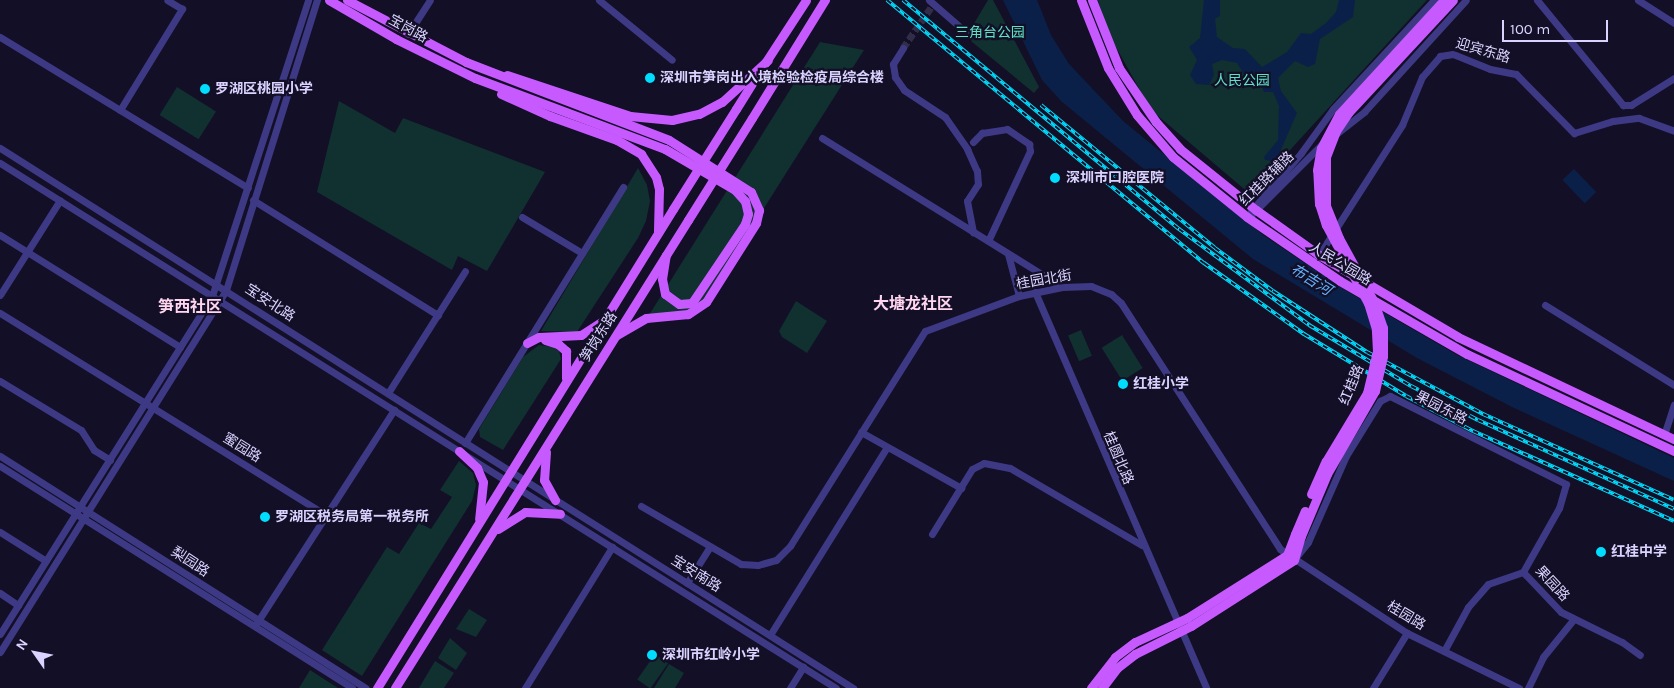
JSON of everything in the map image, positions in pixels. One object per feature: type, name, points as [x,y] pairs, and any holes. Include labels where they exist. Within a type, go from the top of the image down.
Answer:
[{"type":"main road","name":"宝岗路","points":[[329,0],[396,39],[475,78]]},
{"type":"main road","name":"宝岗路","points":[[348,0],[408,34],[480,68]]},
{"type":"main road","name":"笋岗东路","points":[[377,688],[673,210],[806,0]]},
{"type":"main road","name":"笋岗东路","points":[[395,688],[825,0]]},
{"type":"main road","name":"人民公园路","points":[[1092,0],[1111,52],[1146,108],[1180,149],[1254,209],[1319,255],[1480,348],[1674,439]]},
{"type":"main road","name":"红桂路","points":[[1290,557],[1326,461],[1367,393],[1378,351],[1376,329],[1368,303],[1335,243],[1319,204],[1317,170],[1321,148],[1339,114],[1444,0]]},
{"type":"main road","name":"红桂路","points":[[1298,535],[1327,474],[1375,391],[1383,356],[1383,328],[1374,302],[1339,238],[1326,206],[1324,169],[1327,152],[1348,113],[1453,0]]},
{"type":"main road","name":"人民公园路","points":[[1081,1],[1108,68],[1137,115],[1173,158],[1247,217],[1313,264],[1467,354],[1674,451]]},
{"type":"main road","points":[[480,68],[649,119],[683,118],[722,102],[768,60]]},
{"type":"main road","points":[[480,68],[660,136],[740,182],[754,196],[759,210],[756,223],[706,302],[688,314],[646,318],[616,335]]},
{"type":"main road","points":[[475,78],[531,108],[617,140],[641,154],[656,177],[660,189],[658,235]]},
{"type":"main road","points":[[475,78],[646,140],[735,190],[746,201],[748,214],[745,224],[692,302],[679,304],[665,294],[662,279],[666,254]]},
{"type":"main road","points":[[527,343],[539,337],[581,335],[608,315]]},
{"type":"main road","points":[[527,343],[549,341],[562,347],[568,361],[565,385]]},
{"type":"main road","points":[[548,444],[544,480],[555,500]]},
{"type":"main road","points":[[459,451],[477,468],[483,482],[477,527]]},
{"type":"main road","points":[[490,536],[520,514],[540,511],[560,514]]},
{"type":"main road","points":[[1102,688],[1125,661],[1290,557]]},
{"type":"main road","points":[[1091,688],[1114,657],[1135,642],[1180,627]]},
{"type":"street","points":[[120,110],[182,9],[167,0]]},
{"type":"street","points":[[0,634],[180,348],[218,284],[308,0]]},
{"type":"street","points":[[0,652],[226,290],[317,0]]},
{"type":"street","points":[[408,34],[430,0]]},
{"type":"street","points":[[599,0],[672,60]]},
{"type":"street","points":[[929,0],[967,33]]},
{"type":"street","name":"红桂路辅路","points":[[1247,217],[1301,153],[1333,108],[1434,0]]},
{"type":"street","name":"红桂路辅路","points":[[1254,209],[1298,165],[1355,121],[1466,0]]},
{"type":"street","points":[[1537,0],[1623,105],[1631,105],[1674,78]]},
{"type":"street","points":[[1638,0],[1674,23]]},
{"type":"street","points":[[0,37],[248,188]]},
{"type":"street","points":[[903,48],[893,64],[895,77],[904,90],[945,117],[967,149],[977,171],[978,184],[967,201],[973,232]]},
{"type":"street","name":"迎宾东路","points":[[1313,264],[1402,125],[1422,77],[1440,56],[1453,54],[1490,69],[1516,74],[1574,133],[1613,121],[1638,118],[1674,131]]},
{"type":"street","points":[[973,142],[982,133],[1007,129],[1029,144],[1030,151],[988,241]]},
{"type":"street","points":[[822,138],[1062,287]]},
{"type":"street","name":"宝安北路","points":[[0,148],[218,284],[511,472],[522,485]]},
{"type":"street","name":"宝安北路","points":[[0,163],[506,481],[522,485]]},
{"type":"street","points":[[465,443],[623,187]]},
{"type":"street","points":[[0,295],[60,200]]},
{"type":"street","points":[[253,200],[438,315]]},
{"type":"street","points":[[522,217],[582,253]]},
{"type":"street","points":[[0,235],[180,348]]},
{"type":"street","points":[[1008,254],[1019,296]]},
{"type":"street","points":[[388,393],[465,271]]},
{"type":"street","name":"桂园北街","points":[[709,548],[749,565],[776,560],[790,546],[925,331],[1019,296],[1062,287],[1091,286],[1110,294],[1121,303],[1280,549],[1290,557]]},
{"type":"street","name":"桂圆北路","points":[[1035,292],[1206,688]]},
{"type":"street","points":[[1545,305],[1674,385]]},
{"type":"street","name":"蜜园路","points":[[0,313],[326,515]]},
{"type":"street","points":[[0,381],[80,430],[94,450],[110,460]]},
{"type":"street","name":"果园东路","points":[[1290,557],[1308,542],[1333,480],[1354,441],[1380,401],[1390,396],[1566,484],[1559,508],[1524,572]]},
{"type":"street","points":[[1664,435],[1674,405]]},
{"type":"street","points":[[256,624],[394,410]]},
{"type":"street","points":[[861,432],[960,488]]},
{"type":"street","points":[[770,635],[887,447]]},
{"type":"street","name":"梨园路","points":[[0,456],[89,511],[352,688]]},
{"type":"street","points":[[932,534],[960,488],[978,464],[1010,468],[1143,545]]},
{"type":"street","name":"梨园路","points":[[0,466],[256,624],[366,688]]},
{"type":"street","name":"宝安南路","points":[[522,485],[555,500],[853,688]]},
{"type":"street","name":"宝安南路","points":[[522,485],[560,514],[836,688]]},
{"type":"street","points":[[641,506],[709,548],[687,583]]},
{"type":"street","points":[[0,532],[46,561]]},
{"type":"street","points":[[525,688],[612,547]]},
{"type":"street","name":"桂园路","points":[[1290,557],[1408,633],[1518,688]]},
{"type":"street","name":"果园路","points":[[1444,651],[1468,608],[1488,584],[1524,572],[1548,600],[1573,620],[1622,642],[1640,655]]},
{"type":"street","points":[[0,593],[18,605]]},
{"type":"street","points":[[1528,688],[1544,657],[1573,620]]},
{"type":"street","points":[[1373,688],[1408,633]]},
{"type":"street","points":[[790,688],[803,667]]},
{"type":"green space","name":"三角台公园","points":[[988,0],[993,0],[1039,87],[1034,93],[966,37]]},
{"type":"green space","name":"人民公园","points":[[1098,0],[1427,0],[1250,194],[1151,110],[1107,31]]},
{"type":"green space","points":[[820,42],[864,50],[704,303],[685,312],[649,315]]},
{"type":"green space","points":[[177,87],[216,111],[199,139],[160,115]]},
{"type":"green space","points":[[339,101],[395,133],[403,118],[545,172],[487,271],[458,256],[452,270],[317,192]]},
{"type":"green space","points":[[638,168],[647,185],[650,201],[646,221],[638,238],[577,332],[541,331]]},
{"type":"green space","points":[[796,301],[827,321],[807,353],[782,337],[779,331]]},
{"type":"green space","points":[[1081,330],[1092,356],[1079,361],[1068,335]]},
{"type":"green space","points":[[1122,335],[1143,368],[1122,381],[1102,348]]},
{"type":"green space","points":[[539,345],[553,347],[559,351],[561,359],[503,450],[480,437],[479,429],[523,357]]},
{"type":"green space","points":[[459,461],[473,473],[476,485],[472,501],[362,676],[322,650],[387,547],[399,554],[419,523],[431,529],[452,497],[440,490]]},
{"type":"green space","points":[[469,609],[487,620],[476,637],[456,629]]},
{"type":"green space","points":[[450,638],[467,653],[456,670],[438,658]]},
{"type":"green space","points":[[655,654],[668,663],[651,688],[637,679]]},
{"type":"green space","points":[[435,661],[454,673],[444,688],[419,688]]},
{"type":"green space","points":[[669,664],[684,673],[675,688],[654,688]]},
{"type":"green space","points":[[310,670],[338,688],[299,688]]},
{"type":"water","name":"布吉河","points":[[1003,0],[1037,0],[1051,35],[1069,64],[1123,121],[1263,235],[1345,290],[1457,355],[1674,458],[1674,481],[1512,407],[1417,358],[1253,259],[1061,101],[1042,80]]},
{"type":"water","points":[[1204,0],[1220,0],[1220,16],[1215,19],[1217,37],[1233,48],[1245,49],[1262,67],[1287,52],[1301,33],[1311,34],[1326,23],[1336,12],[1339,0],[1355,0],[1353,17],[1320,39],[1315,64],[1308,67],[1295,61],[1278,78],[1281,91],[1297,113],[1276,161],[1265,160],[1264,157],[1278,140],[1279,106],[1273,92],[1264,92],[1260,83],[1247,79],[1237,63],[1222,60],[1212,64],[1214,75],[1209,85],[1196,84],[1190,75],[1197,60],[1189,47],[1200,38]]},
{"type":"water","points":[[1574,169],[1596,192],[1585,203],[1562,180]]},
{"type":"tunnel","points":[[903,48],[934,3]]},
{"type":"railway","points":[[887,0],[1204,263],[1304,334],[1406,396],[1473,431],[1674,521]]},
{"type":"railway","points":[[903,0],[1179,229],[1309,325],[1411,386],[1478,420],[1674,509]]},
{"type":"railway","points":[[1041,105],[1215,248],[1273,291],[1367,352],[1483,414],[1674,500]]},
{"type":"place","name":"深圳市笋岗出入境检验检疫局综合楼","points":[[650,78]]},
{"type":"place","name":"罗湖区桃园小学","points":[[205,89]]},
{"type":"place","name":"深圳市口腔医院","points":[[1055,178]]},
{"type":"place","name":"红桂小学","points":[[1123,384]]},
{"type":"place","name":"罗湖区税务局第一税务所","points":[[265,517]]},
{"type":"place","name":"红桂中学","points":[[1601,552]]},
{"type":"place","name":"深圳市红岭小学","points":[[652,655]]},
{"type":"district","name":"大塘龙社区","points":[[913,304]]},
{"type":"district","name":"笋西社区","points":[[190,307]]}]
